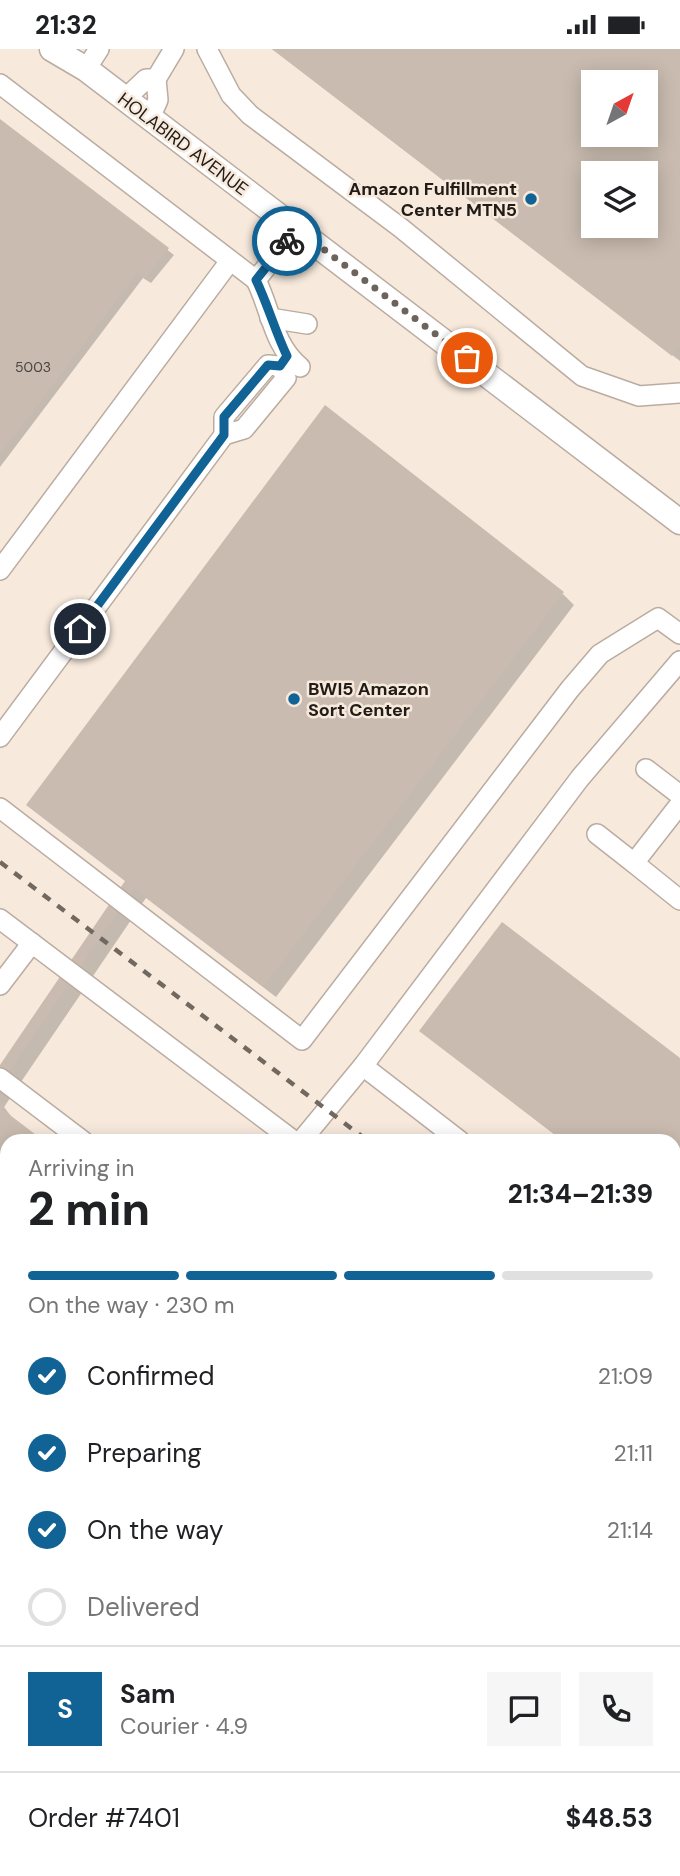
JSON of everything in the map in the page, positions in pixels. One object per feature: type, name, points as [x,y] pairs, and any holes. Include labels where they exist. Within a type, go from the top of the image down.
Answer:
[{"type":"main road","name":"HOLABIRD AVENUE","points":[[52,49],[92,59],[125,99],[680,522]]},
{"type":"main road","points":[[64,49],[92,59]]},
{"type":"lane","points":[[150,118],[159,100],[156,79],[174,49]]},
{"type":"lane","points":[[207,49],[231,95],[250,115],[401,228],[582,376],[639,396],[680,393]]},
{"type":"lane","points":[[125,99],[146,79],[156,79]]},
{"type":"lane","points":[[0,84],[256,280],[289,363],[268,365],[224,417],[224,435],[0,737]]},
{"type":"lane","points":[[256,280],[297,229]]},
{"type":"lane","points":[[0,570],[230,261]]},
{"type":"lane","points":[[270,318],[307,324]]},
{"type":"lane","points":[[0,808],[302,1040],[600,654],[658,618],[680,634]]},
{"type":"lane","points":[[307,1134],[363,1066],[580,778],[680,661]]},
{"type":"lane","points":[[646,769],[680,795]]},
{"type":"lane","points":[[634,863],[680,804]]},
{"type":"lane","points":[[597,834],[680,900]]},
{"type":"lane","points":[[0,919],[285,1134]]},
{"type":"lane","points":[[0,985],[32,943]]},
{"type":"lane","points":[[363,1066],[451,1134]]},
{"type":"lane","points":[[0,1078],[74,1134]]},
{"type":"building","name":"Amazon Fulfillment Center MTN5","points":[[272,49],[680,49],[680,346],[672,356]]},
{"type":"building","points":[[0,119],[169,248],[145,279],[137,274],[0,455]]},
{"type":"building","name":"BWI5 Amazon Sort Center","points":[[325,405],[564,592],[264,986],[134,888],[0,1085],[0,1065],[125,881],[26,805]]},
{"type":"building","points":[[502,922],[680,1058],[680,1134],[554,1134],[419,1031]]},
{"type":"building","points":[[0,1102],[5,1106],[2,1109],[35,1134],[0,1134]]},
{"type":"railway","points":[[0,862],[359,1134]]},
{"type":"way so far","points":[[287,241],[297,229],[467,358]]},
{"type":"place","name":"Amazon Fulfillment Center MTN5","points":[[531,199]]},
{"type":"place","name":"BWI5 Amazon Sort Center","points":[[294,699]]},
{"type":"route","points":[[80,629],[224,435],[224,417],[268,365],[280,366],[287,356],[270,322],[267,303],[256,280],[287,241]]}]
